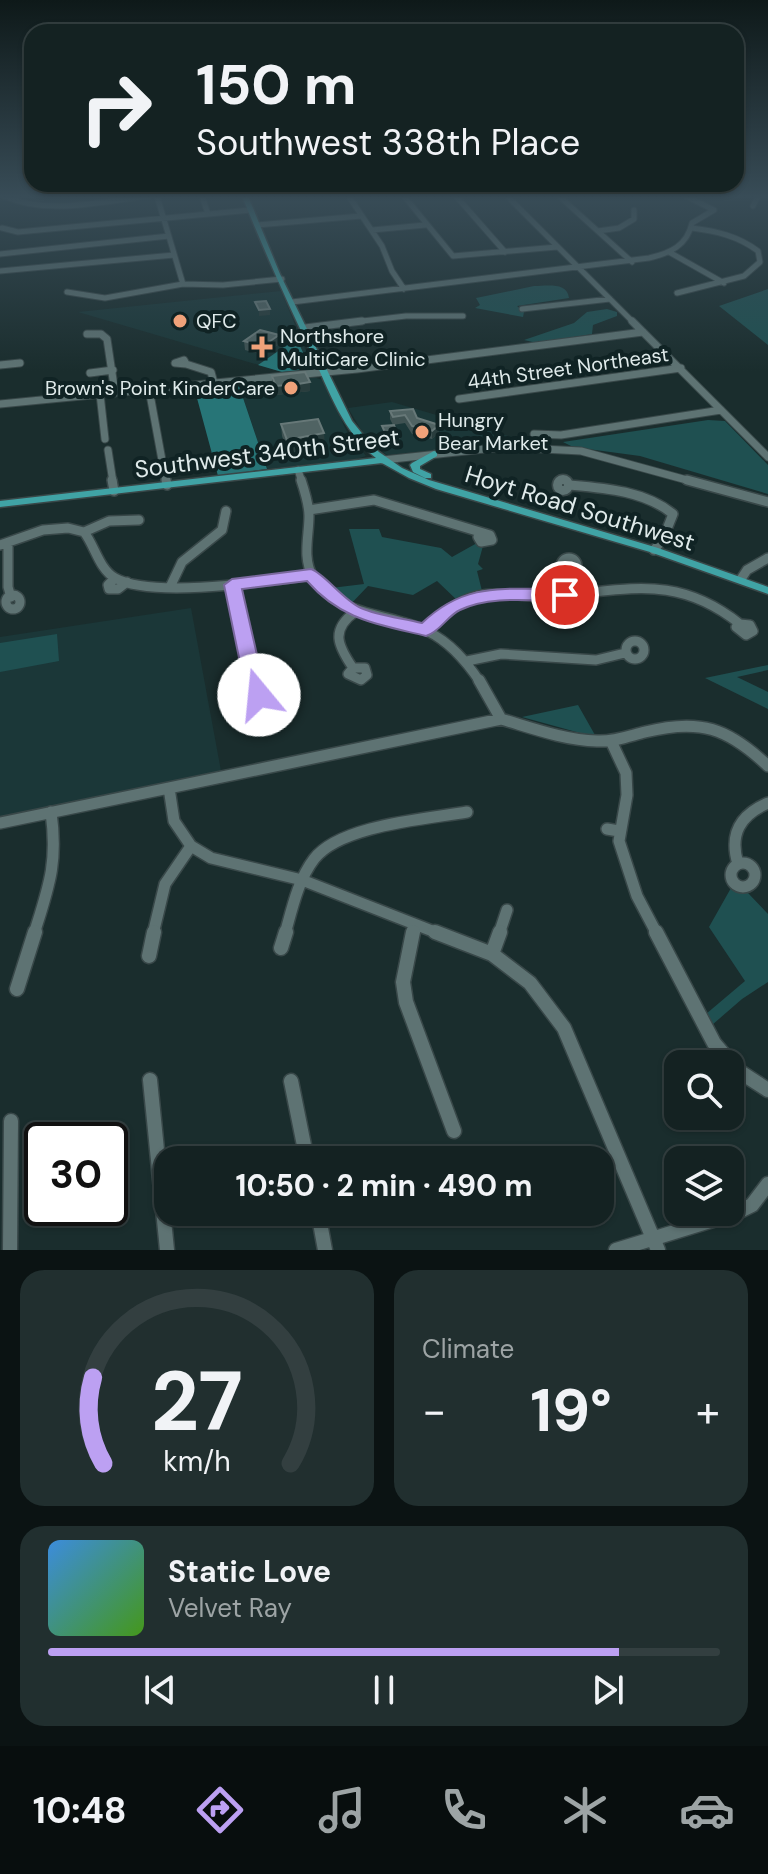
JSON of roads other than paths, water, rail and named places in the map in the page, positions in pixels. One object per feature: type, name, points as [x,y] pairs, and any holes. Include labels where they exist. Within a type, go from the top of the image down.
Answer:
[{"type":"main road","name":"Hoyt Road Southwest","points":[[271,254],[350,425],[383,460],[410,476],[439,487],[654,550],[768,591]]},
{"type":"main road","points":[[434,454],[417,462],[414,468],[436,480],[439,487]]},
{"type":"main road","name":"Southwest 340th Street","points":[[0,504],[383,460]]},
{"type":"street","points":[[385,254],[404,289]]},
{"type":"street","points":[[452,254],[476,254]]},
{"type":"street","points":[[564,254],[768,457]]},
{"type":"street","points":[[624,254],[632,262]]},
{"type":"street","points":[[292,302],[632,262],[662,254]]},
{"type":"street","points":[[670,254],[724,283]]},
{"type":"street","points":[[677,293],[744,276],[756,267],[759,254]]},
{"type":"street","points":[[1,271],[174,255],[183,284]]},
{"type":"street","points":[[67,292],[105,298],[183,284],[223,285],[281,276]]},
{"type":"street","points":[[522,309],[610,299]]},
{"type":"street","points":[[305,328],[406,316],[463,316]]},
{"type":"street","points":[[0,404],[325,372],[643,332]]},
{"type":"street","points":[[87,334],[101,334],[107,339],[115,393]]},
{"type":"street","points":[[0,365],[20,363]]},
{"type":"street","points":[[186,364],[208,370],[214,383]]},
{"type":"street","name":"44th Street Northeast","points":[[459,399],[681,368]]},
{"type":"street","points":[[90,373],[113,370]]},
{"type":"street","points":[[149,389],[167,485]]},
{"type":"street","points":[[100,394],[105,439]]},
{"type":"street","points":[[534,434],[561,435],[721,410]]},
{"type":"street","name":"Southwest 340th Street","points":[[383,460],[539,447],[601,455],[768,502]]},
{"type":"street","points":[[108,450],[114,491]]},
{"type":"street","points":[[298,470],[309,510],[305,552],[311,575],[328,594],[355,612],[426,630],[467,661],[501,719]]},
{"type":"street","points":[[570,485],[646,499],[666,507],[673,514]]},
{"type":"street","points":[[309,510],[364,500],[379,501],[481,534]]},
{"type":"street","points":[[171,585],[184,560],[219,536],[225,527],[226,511]]},
{"type":"street","points":[[673,514],[685,512]]},
{"type":"street","points":[[654,550],[663,539],[673,514]]},
{"type":"street","points":[[11,597],[4,544],[43,530],[68,528],[84,532],[101,523],[139,520]]},
{"type":"street","points":[[84,532],[105,568],[121,580],[171,585],[232,585],[311,575]]},
{"type":"street","points":[[741,579],[747,570],[768,558]]},
{"type":"street","points":[[573,572],[583,594]]},
{"type":"street","points":[[110,590],[118,589],[121,580]]},
{"type":"street","points":[[232,585],[253,682]]},
{"type":"street","points":[[426,630],[449,608],[474,597],[583,594],[662,587],[713,608],[740,624]]},
{"type":"street","points":[[353,668],[341,651],[338,634],[344,620],[355,612]]},
{"type":"street","points":[[467,661],[501,654],[596,660],[625,653]]},
{"type":"street","points":[[0,823],[501,719],[558,734],[611,741],[676,725],[698,724],[734,735],[768,766]]},
{"type":"street","points":[[611,741],[624,765],[628,786],[613,830],[637,896],[709,1035],[731,1064],[768,1090]]},
{"type":"street","points":[[169,788],[174,821],[191,846],[211,858],[302,880],[492,954],[530,983],[564,1028],[656,1244]]},
{"type":"street","points":[[738,864],[733,845],[737,827],[748,812],[768,803]]},
{"type":"street","points":[[17,989],[54,869],[55,842],[51,812]]},
{"type":"street","points":[[281,948],[302,880],[318,854],[332,842],[351,835],[467,812]]},
{"type":"street","points":[[149,956],[160,890],[174,863],[191,846]]},
{"type":"street","points":[[492,954],[507,910]]},
{"type":"street","points":[[414,924],[404,973],[406,1002],[454,1131]]},
{"type":"street","points":[[150,1080],[167,1250]]},
{"type":"street","points":[[291,1081],[304,1146]]},
{"type":"street","points":[[10,1250],[11,1121]]},
{"type":"street","points":[[616,1250],[656,1244],[736,1213],[752,1205],[768,1184]]},
{"type":"street","points":[[321,1226],[325,1250]]},
{"type":"place","name":"QFC","points":[[180,321]]},
{"type":"place","name":"Northshore MultiCare Clinic","points":[[262,347]]},
{"type":"place","name":"Brown's Point KinderCare","points":[[291,388]]},
{"type":"place","name":"Hungry Bear Market","points":[[422,432]]}]
